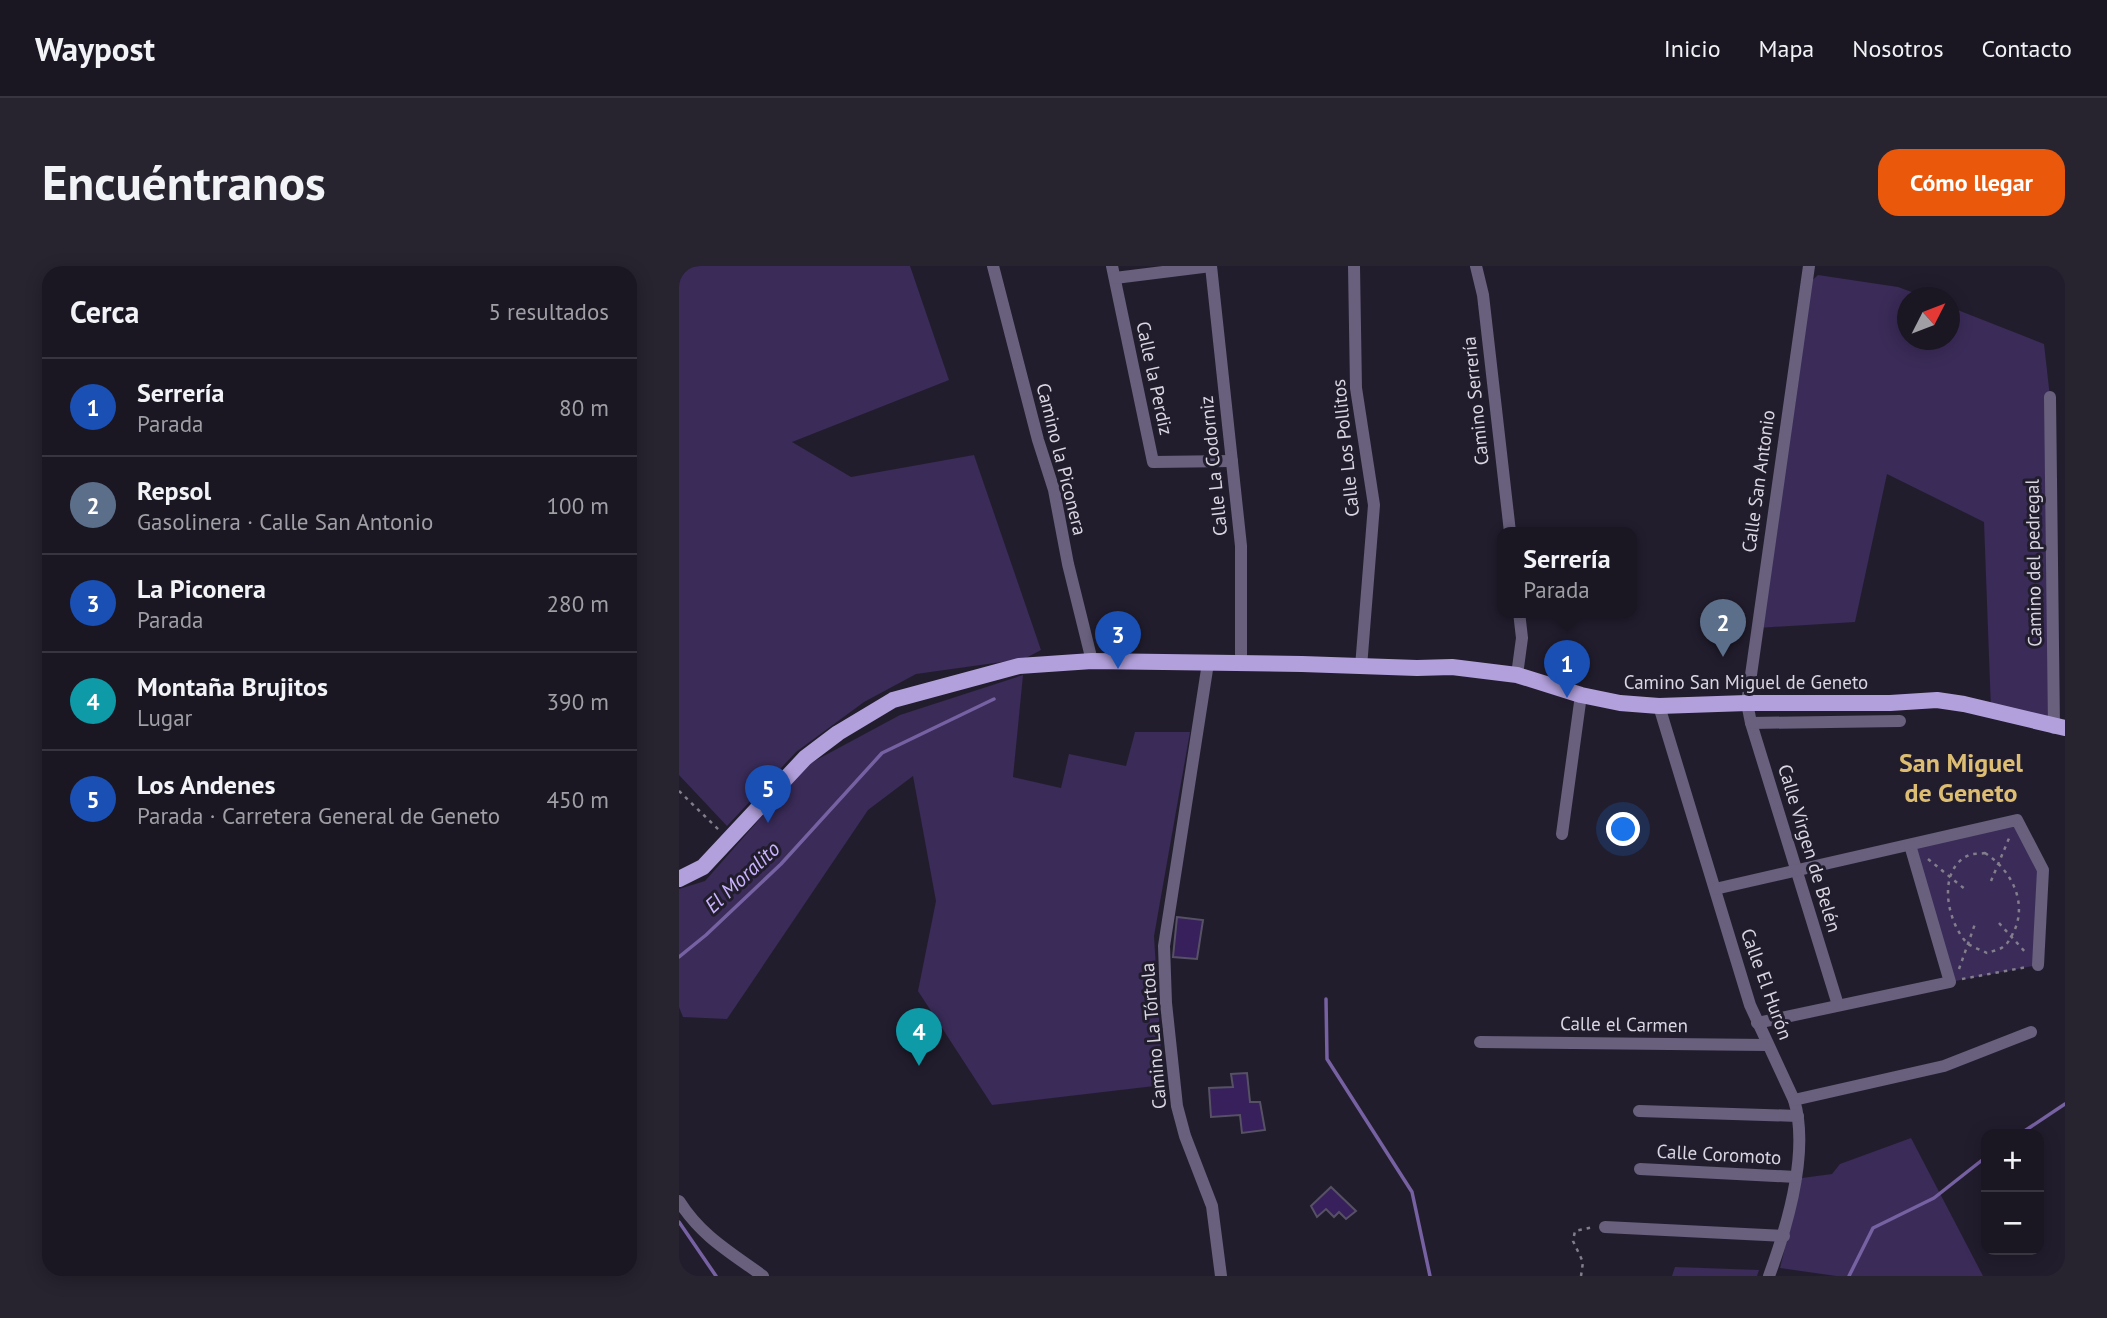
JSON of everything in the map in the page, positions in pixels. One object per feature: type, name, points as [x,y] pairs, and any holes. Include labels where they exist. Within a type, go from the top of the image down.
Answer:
[{"type":"main road","name":"Camino San Miguel de Geneto","points":[[679,880],[703,867],[805,758],[838,733],[893,700],[1019,666],[1092,661],[1452,667],[1517,675],[1581,695],[1620,703],[1659,706],[1937,700],[1991,710],[2060,728]]},
{"type":"street","name":"Camino la Piconera","points":[[993,266],[1038,440],[1054,490],[1068,564],[1092,661]]},
{"type":"street","points":[[1113,272],[1211,266]]},
{"type":"street","name":"Calle La Codorniz","points":[[1211,266],[1241,546],[1241,663]]},
{"type":"street","name":"Calle Los Pollitos","points":[[1354,266],[1356,388],[1374,505],[1361,667]]},
{"type":"street","name":"Camino Serrería","points":[[1476,266],[1483,295],[1509,527]]},
{"type":"street","name":"Calle San Antonio","points":[[1747,703],[1809,266]]},
{"type":"street","name":"Calle la Perdiz","points":[[1113,272],[1153,462],[1232,461]]},
{"type":"street","name":"Camino del pedregal","points":[[2050,397],[2060,728]]},
{"type":"street","points":[[1517,675],[1522,638],[1520,618]]},
{"type":"street","name":"Camino La Tórtola","points":[[1207,663],[1164,946],[1166,1003],[1178,1106],[1185,1136],[1212,1206],[1221,1276]]},
{"type":"street","points":[[1562,834],[1581,695]]},
{"type":"street","name":"Calle Virgen de Belén","points":[[1747,703],[1838,1005]]},
{"type":"street","name":"Calle El Hurón","points":[[1659,706],[1757,1023],[1794,1100],[1798,1116],[1796,1177],[1784,1236],[1769,1276]]},
{"type":"street","points":[[1751,723],[1900,721]]},
{"type":"street","points":[[1715,889],[2017,820],[2043,870],[2038,965]]},
{"type":"street","points":[[1757,1023],[1952,981],[1910,845]]},
{"type":"street","points":[[1794,1100],[1944,1066],[2031,1032]]},
{"type":"street","name":"Calle el Carmen","points":[[1481,1042],[1767,1045]]},
{"type":"street","points":[[1639,1111],[1798,1116]]},
{"type":"street","name":"Calle Coromoto","points":[[1640,1169],[1796,1177]]},
{"type":"street","points":[[679,1201],[708,1237],[763,1276]]},
{"type":"street","points":[[1605,1227],[1784,1236]]},
{"type":"path","points":[[679,791],[729,839]]},
{"type":"path","points":[[1991,881],[2017,820]]},
{"type":"path","points":[[1910,845],[1966,890]]},
{"type":"path","points":[[1986,853],[1999,862],[2009,874],[2017,892],[2020,918],[2011,938],[2002,947],[1987,953],[1968,944],[1954,921],[1948,900],[1950,876],[1958,864],[1970,854],[1986,853]]},
{"type":"path","points":[[1999,923],[2038,965]]},
{"type":"path","points":[[1952,981],[1975,924]]},
{"type":"path","points":[[1952,981],[2038,965]]},
{"type":"path","points":[[1581,1276],[1583,1262],[1573,1241],[1575,1231],[1605,1227]]},
{"type":"shaded area","points":[[679,266],[910,266],[949,380],[792,442],[851,477],[974,455],[1041,650],[1024,659],[916,674],[864,702],[796,752],[727,826],[679,775]]},
{"type":"shaded area","points":[[1818,275],[1898,287],[1897,350],[1960,350],[1960,311],[2044,344],[2050,397],[2059,728],[1991,710],[1984,522],[1887,474],[1855,622],[1757,628],[1806,286]]},
{"type":"shaded area","points":[[1023,675],[1013,777],[1061,788],[1069,754],[1126,766],[1135,732],[1190,732],[1154,936],[1163,1085],[992,1105],[918,991],[936,901],[913,776],[868,810],[727,1019],[683,1017],[679,1007],[679,889],[705,881],[807,765],[900,715]]},
{"type":"shaded area","points":[[2017,820],[2043,870],[2038,965],[1950,982],[1910,845]]},
{"type":"shaded area","points":[[1911,1138],[1983,1276],[1836,1276],[1780,1268],[1802,1178],[1832,1174],[1840,1164]]},
{"type":"shaded area","points":[[1675,1267],[1759,1270],[1757,1276],[1672,1276]]},
{"type":"building","points":[[1177,917],[1203,920],[1197,959],[1173,957]]},
{"type":"building","points":[[1247,1073],[1250,1102],[1260,1102],[1265,1130],[1242,1133],[1240,1115],[1211,1117],[1209,1088],[1233,1087],[1231,1074]]},
{"type":"building","points":[[1331,1187],[1356,1211],[1346,1219],[1339,1212],[1334,1217],[1326,1209],[1317,1217],[1311,1206]]},
{"type":"waterway","name":"El Moralito","points":[[679,957],[781,864],[882,753],[994,699]]},
{"type":"waterway","points":[[1326,999],[1327,1059],[1412,1192],[1430,1276]]},
{"type":"waterway","points":[[2028,1129],[2065,1104]]},
{"type":"waterway","points":[[1849,1276],[1873,1228],[1934,1198],[1981,1161]]},
{"type":"waterway","points":[[679,1222],[716,1276]]},
{"type":"place","name":"Repsol","points":[[1723,657]]},
{"type":"place","name":"La Piconera","points":[[1118,669]]},
{"type":"place","name":"Serrería","points":[[1567,698]]},
{"type":"place","name":"Los Andenes","points":[[768,823]]},
{"type":"place","name":"Montaña Brujitos","points":[[919,1066]]},
{"type":"district","name":"San Miguel de Geneto","points":[[1961,777]]}]
